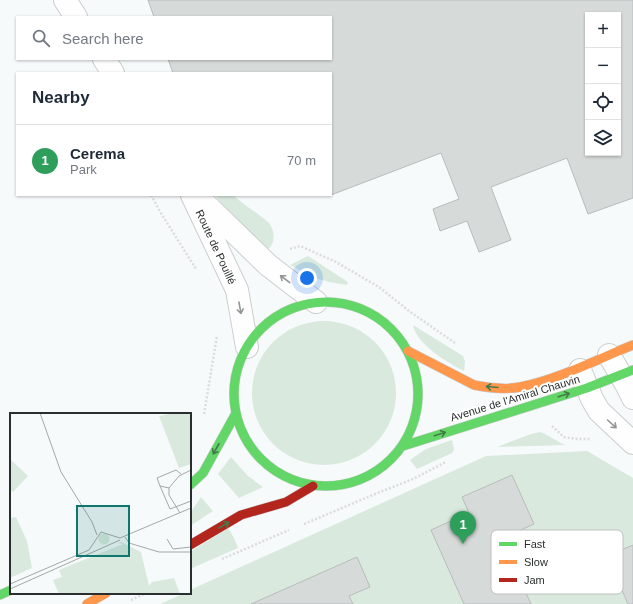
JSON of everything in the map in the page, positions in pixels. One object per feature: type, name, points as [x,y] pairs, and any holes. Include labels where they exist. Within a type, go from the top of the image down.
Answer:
[{"type":"main road","points":[[316,302],[344,303],[370,313],[392,329],[408,351],[417,374],[419,400],[414,424],[403,446],[386,466],[364,479],[338,486],[313,486],[286,478],[263,462],[246,440],[235,415],[233,391],[237,368],[246,347],[265,325],[289,310],[316,302]]},
{"type":"main road","name":"Avenue de l'Amiral Chauvin","points":[[408,351],[474,385],[519,388],[579,368],[633,345]]},
{"type":"main road","name":"Avenue de l'Amiral Chauvin","points":[[403,446],[587,388],[627,372]]},
{"type":"main road","points":[[191,484],[203,474],[235,415]]},
{"type":"main road","points":[[191,544],[241,515],[286,502],[313,486]]},
{"type":"main road","points":[[0,595],[10,590]]},
{"type":"main road","points":[[86,604],[104,594]]},
{"type":"street","points":[[65,0],[75,16]]},
{"type":"street","points":[[105,60],[112,72]]},
{"type":"street","name":"Route de Pouillé","points":[[192,196],[237,290],[246,347]]},
{"type":"street","name":"Route de Pouillé","points":[[197,196],[268,266],[316,302]]},
{"type":"street","points":[[609,355],[627,372],[633,398]]},
{"type":"street","points":[[579,368],[599,411],[633,443]]},
{"type":"path","points":[[152,196],[199,274]]},
{"type":"path","points":[[287,251],[291,248],[300,246],[334,261],[379,287],[455,344]]},
{"type":"path","points":[[203,416],[217,336],[217,328]]},
{"type":"path","points":[[302,525],[413,479],[446,462]]},
{"type":"path","points":[[253,546],[295,528]]},
{"type":"path","points":[[128,601],[144,594]]},
{"type":"green space","points":[[216,196],[234,196],[267,221],[272,228],[274,236],[271,246],[268,249],[224,207]]},
{"type":"green space","points":[[308,256],[348,282],[347,285],[315,278],[290,265]]},
{"type":"green space","points":[[324,321],[345,324],[364,333],[375,342],[384,353],[393,372],[396,393],[393,414],[384,433],[375,444],[364,453],[345,462],[324,465],[303,462],[284,453],[273,444],[264,433],[255,414],[252,393],[255,372],[264,353],[273,342],[284,333],[303,324]]},
{"type":"green space","points":[[413,325],[463,356],[465,361],[464,371],[442,358],[426,346],[415,332]]},
{"type":"green space","points":[[540,432],[566,445],[497,447],[531,434]]},
{"type":"green space","points":[[452,440],[454,450],[452,453],[417,469],[410,460],[426,449]]},
{"type":"green space","points":[[587,451],[633,478],[633,604],[160,604],[183,594],[191,594],[191,590],[486,456]]},
{"type":"green space","points":[[231,457],[248,476],[263,487],[239,498],[218,474]]},
{"type":"green space","points":[[201,497],[213,511],[191,525],[191,512]]},
{"type":"green space","points":[[228,528],[238,548],[191,569],[191,551]]},
{"type":"building","points":[[148,0],[633,0],[633,198],[588,214],[567,158],[491,187],[511,240],[479,252],[467,221],[440,231],[433,209],[459,199],[441,153],[332,195],[332,72],[173,72],[168,60],[332,60],[332,16],[154,16]]},
{"type":"building","points":[[512,475],[534,524],[521,530],[491,530],[491,594],[526,594],[531,604],[464,604],[431,530],[469,513],[462,497]]},
{"type":"building","points":[[633,545],[633,604],[628,604],[623,593],[623,549]]},
{"type":"building","points":[[357,557],[370,587],[349,596],[353,604],[251,604]]},
{"type":"traffic: fast","points":[[317,302],[335,302],[361,309],[377,317],[391,329],[403,343],[411,359],[418,385],[418,394],[418,403],[411,429],[403,445],[391,459],[377,471],[353,482],[335,486],[317,486],[299,482],[275,471],[261,459],[249,445],[238,421],[234,403],[234,385],[238,367],[249,343],[261,329],[275,317],[299,306],[317,302]]},
{"type":"traffic: fast","points":[[403,446],[587,388],[633,370]]},
{"type":"traffic: fast","points":[[191,484],[203,473],[235,415]]},
{"type":"traffic: fast","points":[[0,595],[10,590]]},
{"type":"traffic: slow","points":[[408,351],[474,385],[491,388],[509,388],[535,384],[577,369],[633,345]]},
{"type":"traffic: slow","points":[[87,604],[104,594]]},
{"type":"traffic: jam","points":[[191,544],[241,515],[286,502],[313,486]]},
{"type":"place","name":"Cerema","points":[[463,544]]}]
